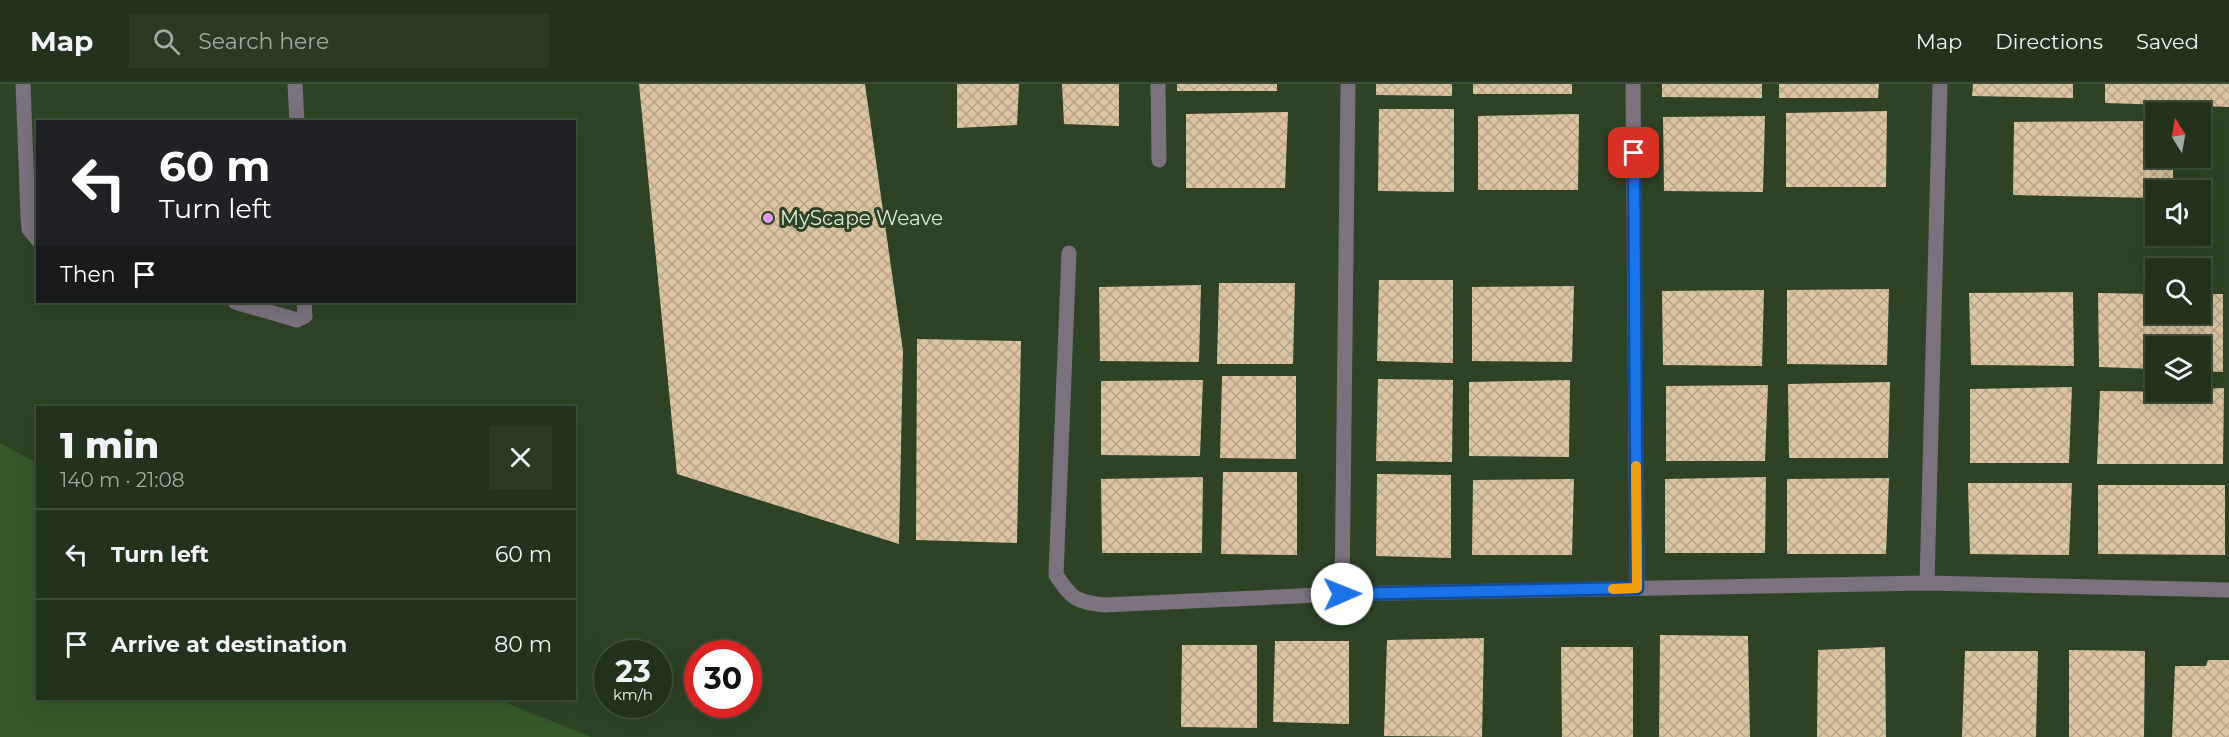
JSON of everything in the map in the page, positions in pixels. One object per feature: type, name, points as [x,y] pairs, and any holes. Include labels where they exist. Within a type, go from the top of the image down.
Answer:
[{"type":"street","points":[[23,84],[29,229],[36,238]]},
{"type":"street","points":[[295,84],[297,120]]},
{"type":"street","points":[[1158,84],[1159,160]]},
{"type":"street","points":[[1342,594],[1348,84]]},
{"type":"street","points":[[1633,84],[1637,588]]},
{"type":"street","points":[[1927,583],[1940,84]]},
{"type":"street","points":[[1069,253],[1056,575],[1065,589],[1079,601],[1104,605],[1342,594],[1927,583],[2229,590]]},
{"type":"street","points":[[238,303],[297,320],[304,316],[304,303]]},
{"type":"green space","points":[[0,443],[36,462],[36,700],[498,700],[591,737],[0,737]]},
{"type":"building","name":"MyScape Weave","points":[[639,84],[865,84],[903,351],[899,544],[677,474]]},
{"type":"building","points":[[957,84],[1019,84],[1017,125],[957,128]]},
{"type":"building","points":[[1062,84],[1119,84],[1119,126],[1064,124]]},
{"type":"building","points":[[1177,84],[1277,84],[1277,91],[1177,91]]},
{"type":"building","points":[[1376,84],[1452,84],[1452,96],[1376,95]]},
{"type":"building","points":[[1473,84],[1572,84],[1572,94],[1473,94]]},
{"type":"building","points":[[1662,84],[1762,84],[1762,98],[1662,97]]},
{"type":"building","points":[[1779,84],[1879,84],[1878,98],[1779,98]]},
{"type":"building","points":[[1973,84],[2073,84],[2073,98],[1972,96]]},
{"type":"building","points":[[2105,84],[2229,84],[2229,107],[2211,106],[2211,102],[2105,103]]},
{"type":"building","points":[[1379,109],[1454,109],[1454,192],[1378,191]]},
{"type":"building","points":[[1887,111],[1886,187],[1786,187],[1786,113]]},
{"type":"building","points":[[1288,112],[1285,188],[1186,188],[1186,114]]},
{"type":"building","points":[[1579,114],[1578,190],[1478,190],[1478,116]]},
{"type":"building","points":[[1765,116],[1763,192],[1664,191],[1663,117]]},
{"type":"building","points":[[2145,121],[2145,168],[2173,168],[2173,180],[2145,180],[2145,198],[2013,195],[2014,122]]},
{"type":"building","points":[[1379,280],[1453,280],[1453,363],[1377,361]]},
{"type":"building","points":[[1219,283],[1295,283],[1293,364],[1217,364]]},
{"type":"building","points":[[1201,285],[1199,362],[1100,361],[1099,287]]},
{"type":"building","points":[[1574,286],[1572,362],[1472,361],[1472,287]]},
{"type":"building","points":[[1889,289],[1887,365],[1787,364],[1787,290]]},
{"type":"building","points":[[1764,290],[1762,366],[1663,365],[1662,291]]},
{"type":"building","points":[[2073,292],[2074,366],[1971,365],[1969,293]]},
{"type":"building","points":[[2098,293],[2145,294],[2145,324],[2211,324],[2211,294],[2223,294],[2223,372],[2211,371],[2211,336],[2145,336],[2145,369],[2099,367]]},
{"type":"building","points":[[917,339],[1021,341],[1017,543],[916,540]]},
{"type":"building","points":[[1222,376],[1296,376],[1296,459],[1220,458]]},
{"type":"building","points":[[1378,379],[1453,380],[1452,462],[1376,461]]},
{"type":"building","points":[[1203,380],[1200,456],[1101,455],[1101,381]]},
{"type":"building","points":[[1570,380],[1569,457],[1469,456],[1469,382]]},
{"type":"building","points":[[1890,382],[1888,458],[1789,458],[1788,384]]},
{"type":"building","points":[[1768,385],[1765,461],[1666,461],[1666,386]]},
{"type":"building","points":[[2072,387],[2069,463],[1970,463],[1970,389]]},
{"type":"building","points":[[2224,388],[2223,464],[2097,464],[2100,391],[2145,391],[2145,402],[2211,402],[2211,389]]},
{"type":"building","points":[[1223,472],[1297,472],[1297,555],[1221,554]]},
{"type":"building","points":[[1377,474],[1451,475],[1451,558],[1376,556]]},
{"type":"building","points":[[1203,477],[1202,553],[1102,553],[1101,479]]},
{"type":"building","points":[[1766,477],[1765,553],[1665,553],[1665,479]]},
{"type":"building","points":[[1889,478],[1886,554],[1787,554],[1787,479]]},
{"type":"building","points":[[1574,479],[1572,555],[1472,555],[1473,480]]},
{"type":"building","points":[[1968,483],[2072,483],[2069,555],[1970,554]]},
{"type":"building","points":[[2098,485],[2225,485],[2225,555],[2098,554]]},
{"type":"building","points":[[1660,635],[1748,636],[1750,737],[1659,737]]},
{"type":"building","points":[[1484,638],[1482,737],[1384,736],[1387,640]]},
{"type":"building","points":[[1275,641],[1349,641],[1349,724],[1273,722]]},
{"type":"building","points":[[1182,645],[1257,645],[1257,728],[1181,727]]},
{"type":"building","points":[[1561,647],[1633,647],[1633,737],[1562,737]]},
{"type":"building","points":[[1885,647],[1886,737],[1817,737],[1818,650]]},
{"type":"building","points":[[2069,650],[2145,651],[2144,737],[2069,737]]},
{"type":"building","points":[[1965,651],[2038,651],[2036,737],[1962,737]]},
{"type":"building","points":[[2208,660],[2229,660],[2229,737],[2172,737],[2175,666],[2206,666]]},
{"type":"slow traffic","points":[[1613,589],[1637,588],[1636,466]]},
{"type":"place","name":"MyScape Weave","points":[[768,218]]},
{"type":"route","points":[[1342,594],[1637,588],[1634,153]]}]
